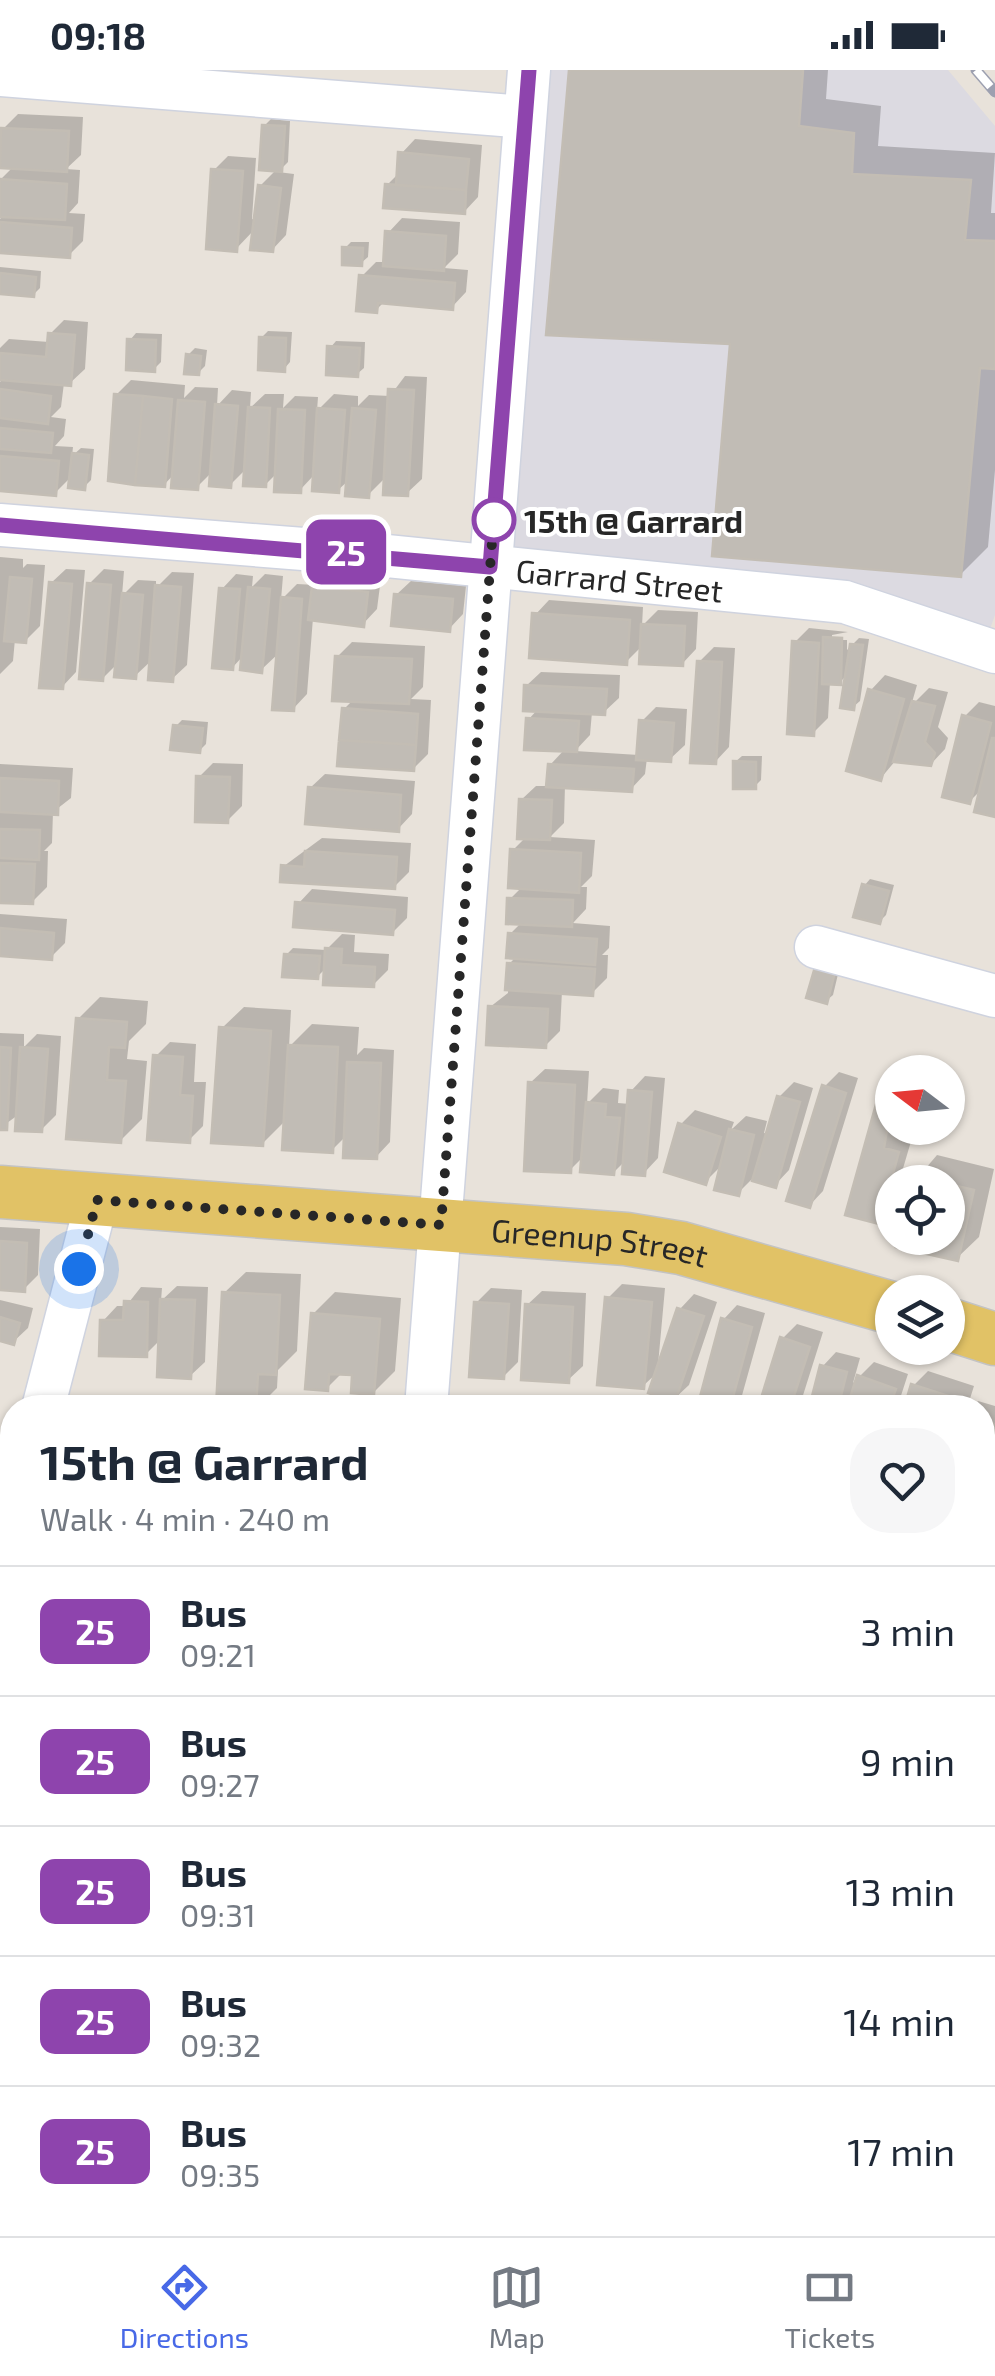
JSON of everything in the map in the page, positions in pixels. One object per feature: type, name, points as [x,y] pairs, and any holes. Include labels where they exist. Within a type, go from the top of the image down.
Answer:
[{"type":"main road","name":"Greenup Street","points":[[0,1192],[626,1239],[681,1248],[875,1303]]},
{"type":"main road","points":[[965,1329],[995,1338]]},
{"type":"street","points":[[427,1395],[529,70]]},
{"type":"street","points":[[0,76],[526,116]]},
{"type":"street","name":"Garrard Street","points":[[0,525],[845,602],[995,652]]},
{"type":"street","points":[[816,947],[995,996]]},
{"type":"street","points":[[46,1395],[97,1200]]},
{"type":"shaded area","points":[[529,70],[948,70],[995,126],[995,615],[983,649],[884,611],[490,567]]},
{"type":"building","points":[[569,70],[803,70],[799,126],[854,133],[852,174],[971,180],[965,240],[995,241],[995,369],[980,368],[961,577],[712,556],[730,344],[546,335]]},
{"type":"building","points":[[262,125],[285,126],[282,172],[259,170]]},
{"type":"building","points":[[1,128],[69,131],[67,172],[0,168]]},
{"type":"building","points":[[398,152],[469,159],[466,190],[396,185]]},
{"type":"building","points":[[211,169],[243,171],[237,252],[206,249]]},
{"type":"building","points":[[0,179],[67,184],[65,220],[0,217]]},
{"type":"building","points":[[385,184],[466,190],[465,214],[383,208]]},
{"type":"building","points":[[258,185],[281,188],[273,252],[250,250]]},
{"type":"building","points":[[0,222],[72,228],[70,258],[0,253]]},
{"type":"building","points":[[385,231],[446,236],[444,271],[383,266]]},
{"type":"building","points":[[342,247],[363,248],[362,266],[342,265]]},
{"type":"building","points":[[0,273],[36,277],[34,297],[0,294]]},
{"type":"building","points":[[359,275],[455,283],[453,310],[378,303],[377,313],[356,311]]},
{"type":"building","points":[[48,333],[75,335],[71,386],[0,380],[0,353],[46,357]]},
{"type":"building","points":[[259,337],[286,338],[285,372],[258,370]]},
{"type":"building","points":[[127,339],[156,340],[155,372],[126,370]]},
{"type":"building","points":[[327,346],[360,348],[358,377],[326,375]]},
{"type":"building","points":[[186,354],[201,356],[199,375],[184,374]]},
{"type":"building","points":[[0,389],[51,396],[48,424],[0,418]]},
{"type":"building","points":[[388,389],[414,390],[408,496],[383,495]]},
{"type":"building","points":[[114,394],[143,396],[135,485],[108,481]]},
{"type":"building","points":[[143,396],[172,399],[165,487],[135,485]]},
{"type":"building","points":[[178,400],[205,402],[198,490],[171,488]]},
{"type":"building","points":[[215,404],[238,406],[231,488],[209,486]]},
{"type":"building","points":[[248,407],[270,408],[266,487],[243,486]]},
{"type":"building","points":[[317,408],[345,410],[339,493],[312,491]]},
{"type":"building","points":[[352,408],[376,410],[369,498],[345,496]]},
{"type":"building","points":[[278,409],[305,410],[301,493],[274,492]]},
{"type":"building","points":[[0,428],[53,433],[51,453],[0,449]]},
{"type":"building","points":[[72,453],[89,455],[85,490],[68,488]]},
{"type":"building","points":[[0,456],[59,461],[56,496],[0,491]]},
{"type":"building","points":[[10,577],[32,579],[26,643],[4,641]]},
{"type":"building","points":[[49,582],[72,584],[63,689],[39,688]]},
{"type":"building","points":[[87,583],[111,585],[103,681],[79,679]]},
{"type":"building","points":[[155,585],[181,587],[173,682],[148,680]]},
{"type":"building","points":[[312,586],[368,592],[364,627],[308,620]]},
{"type":"building","points":[[248,587],[270,589],[262,673],[240,670]]},
{"type":"building","points":[[219,588],[240,589],[233,670],[212,668]]},
{"type":"building","points":[[122,593],[143,595],[136,679],[114,677]]},
{"type":"building","points":[[394,594],[453,599],[450,632],[391,626]]},
{"type":"building","points":[[281,597],[302,599],[294,711],[272,710]]},
{"type":"building","points":[[532,613],[630,620],[627,665],[529,658]]},
{"type":"building","points":[[641,624],[685,626],[683,666],[639,664]]},
{"type":"building","points":[[823,637],[842,638],[841,685],[822,684]]},
{"type":"building","points":[[792,641],[819,643],[814,736],[787,734]]},
{"type":"building","points":[[850,644],[863,645],[854,710],[840,708]]},
{"type":"building","points":[[335,656],[412,659],[409,704],[332,701]]},
{"type":"building","points":[[697,661],[722,662],[716,764],[690,763]]},
{"type":"building","points":[[524,685],[607,689],[605,715],[523,711]]},
{"type":"building","points":[[868,689],[904,699],[881,781],[846,771]]},
{"type":"building","points":[[912,701],[935,706],[925,742],[935,753],[931,766],[893,762]]},
{"type":"building","points":[[342,708],[418,714],[416,745],[339,740]]},
{"type":"building","points":[[962,715],[991,723],[970,804],[942,797]]},
{"type":"building","points":[[526,718],[579,721],[577,752],[524,750]]},
{"type":"building","points":[[639,720],[674,723],[671,762],[636,760]]},
{"type":"building","points":[[173,725],[203,728],[200,753],[170,750]]},
{"type":"building","points":[[995,738],[995,817],[974,812]]},
{"type":"building","points":[[339,740],[416,745],[414,771],[337,766]]},
{"type":"building","points":[[733,761],[756,762],[756,789],[733,789]]},
{"type":"building","points":[[548,764],[634,769],[632,792],[546,787]]},
{"type":"building","points":[[196,776],[230,777],[228,823],[195,822]]},
{"type":"building","points":[[0,778],[59,781],[58,815],[0,812]]},
{"type":"building","points":[[308,787],[401,795],[399,832],[305,824]]},
{"type":"building","points":[[519,799],[552,800],[550,840],[517,839]]},
{"type":"building","points":[[0,829],[40,830],[39,860],[0,858]]},
{"type":"building","points":[[510,849],[581,853],[579,893],[508,888]]},
{"type":"building","points":[[305,851],[397,857],[395,889],[280,882],[281,865],[304,867]]},
{"type":"building","points":[[0,863],[35,864],[33,904],[0,903]]},
{"type":"building","points":[[862,884],[889,891],[880,924],[853,917]]},
{"type":"building","points":[[507,898],[573,900],[572,927],[506,924]]},
{"type":"building","points":[[295,902],[395,910],[393,935],[293,927]]},
{"type":"building","points":[[0,928],[54,933],[52,960],[0,956]]},
{"type":"building","points":[[508,933],[597,939],[595,965],[506,958]]},
{"type":"building","points":[[325,948],[342,949],[341,965],[375,967],[374,987],[323,985]]},
{"type":"building","points":[[284,954],[320,956],[318,979],[282,977]]},
{"type":"building","points":[[507,963],[595,969],[593,996],[505,990]]},
{"type":"building","points":[[815,967],[835,972],[827,1004],[806,998]]},
{"type":"building","points":[[488,1006],[548,1009],[546,1048],[486,1045]]},
{"type":"building","points":[[76,1018],[127,1022],[125,1048],[109,1047],[107,1080],[126,1081],[121,1143],[66,1139]]},
{"type":"building","points":[[219,1027],[271,1031],[263,1146],[211,1143]]},
{"type":"building","points":[[288,1045],[338,1047],[333,1153],[282,1150]]},
{"type":"building","points":[[0,1047],[11,1048],[7,1130],[0,1130]]},
{"type":"building","points":[[20,1047],[48,1049],[42,1132],[15,1131]]},
{"type":"building","points":[[153,1055],[183,1057],[180,1095],[193,1096],[190,1143],[147,1140]]},
{"type":"building","points":[[347,1062],[381,1063],[377,1159],[343,1158]]},
{"type":"building","points":[[528,1082],[575,1085],[571,1173],[524,1171]]},
{"type":"building","points":[[822,1085],[846,1093],[810,1208],[786,1201]]},
{"type":"building","points":[[628,1090],[652,1092],[645,1176],[622,1174]]},
{"type":"building","points":[[777,1096],[800,1102],[776,1188],[752,1181]]},
{"type":"building","points":[[586,1102],[606,1104],[605,1117],[620,1118],[614,1175],[580,1172]]},
{"type":"building","points":[[875,1108],[875,1145],[899,1152],[895,1165],[875,1165],[875,1223],[845,1215]]},
{"type":"building","points":[[678,1123],[721,1137],[706,1185],[664,1172]]},
{"type":"building","points":[[729,1129],[754,1135],[739,1196],[714,1190]]},
{"type":"building","points":[[965,1188],[974,1190],[965,1230]]},
{"type":"building","points":[[0,1241],[27,1243],[25,1292],[0,1290]]},
{"type":"building","points":[[931,1255],[959,1255],[958,1261]]},
{"type":"building","points":[[222,1292],[280,1295],[276,1375],[258,1374],[257,1395],[217,1395]]},
{"type":"building","points":[[605,1297],[652,1302],[644,1389],[597,1385]]},
{"type":"building","points":[[160,1299],[195,1300],[191,1379],[157,1377]]},
{"type":"building","points":[[124,1301],[148,1302],[147,1357],[99,1356],[100,1320],[123,1320]]},
{"type":"building","points":[[474,1302],[509,1304],[504,1379],[469,1377]]},
{"type":"building","points":[[525,1304],[573,1307],[569,1383],[521,1380]]},
{"type":"building","points":[[677,1308],[704,1316],[677,1395],[648,1393]]},
{"type":"building","points":[[311,1313],[380,1319],[374,1395],[351,1393],[352,1375],[329,1374],[328,1391],[305,1389]]},
{"type":"building","points":[[0,1317],[20,1323],[14,1345],[0,1341]]},
{"type":"building","points":[[721,1318],[752,1327],[734,1395],[700,1395]]},
{"type":"building","points":[[780,1337],[810,1347],[794,1395],[762,1395]]},
{"type":"building","points":[[820,1365],[847,1372],[841,1395],[812,1395]]},
{"type":"building","points":[[857,1375],[896,1389],[894,1395],[851,1395]]},
{"type":"building","points":[[911,1384],[945,1395],[908,1395]]},
{"type":"railway","points":[[976,70],[995,92]]},
{"type":"bus line","name":"25","points":[[0,525],[490,567],[529,70]]},
{"type":"place","name":"15th @ Garrard","points":[[494,520]]},
{"type":"route","points":[[79,1269],[97,1200],[441,1225],[495,502],[494,520]]}]
